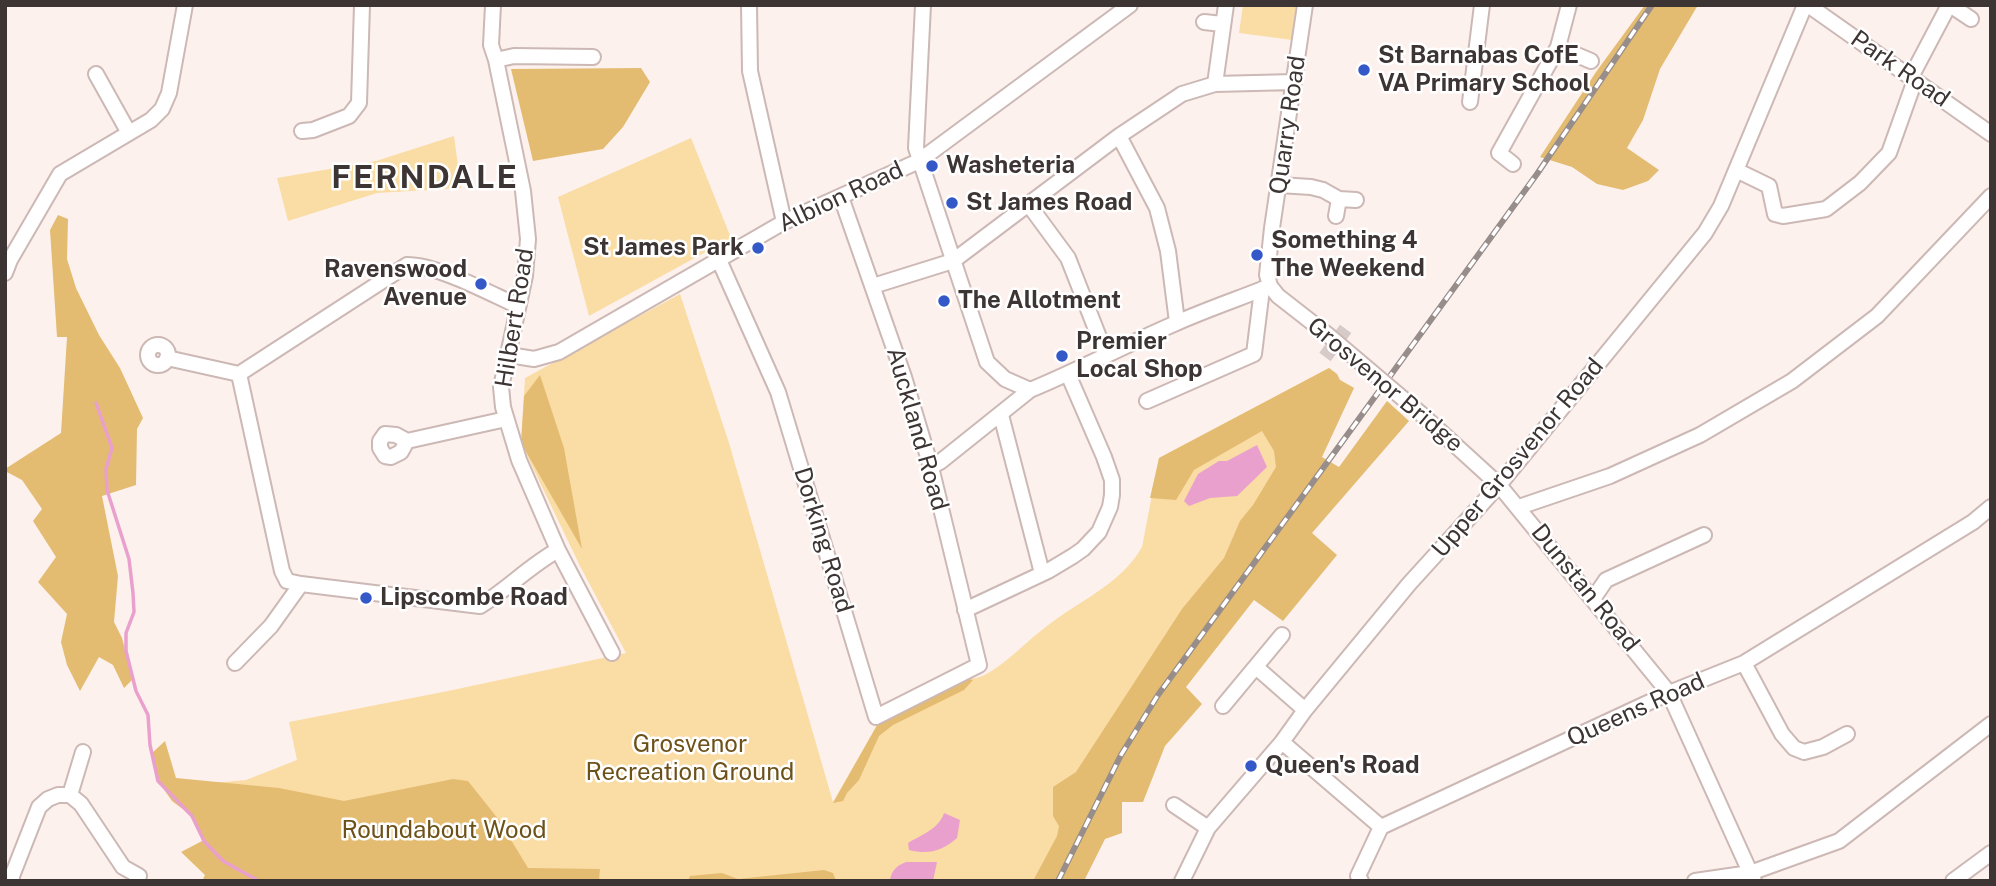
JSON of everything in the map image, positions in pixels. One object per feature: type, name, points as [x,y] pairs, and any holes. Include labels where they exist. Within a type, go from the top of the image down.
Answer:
[{"type":"street","points":[[5,273],[22,238],[60,174],[151,120],[162,109],[169,93],[185,5]]},
{"type":"street","points":[[302,131],[313,130],[349,117],[359,103],[362,5]]},
{"type":"street","name":"Hilbert Road","points":[[493,5],[491,46],[523,191],[528,239],[525,276],[502,387],[506,419],[519,460],[558,550],[612,653]]},
{"type":"street","points":[[749,5],[750,71],[784,222]]},
{"type":"street","points":[[923,5],[916,148],[919,161],[987,362],[1005,379],[1030,390]]},
{"type":"street","name":"Albion Road","points":[[509,355],[534,359],[559,352],[784,222],[919,161],[1130,5]]},
{"type":"street","points":[[1215,84],[1226,5]]},
{"type":"street","name":"Quarry Road","points":[[1147,401],[1254,354],[1266,287],[1272,228],[1305,5]]},
{"type":"street","points":[[1470,102],[1482,5]]},
{"type":"street","points":[[1513,164],[1499,153],[1558,47],[1571,5]]},
{"type":"street","name":"Park Road","points":[[1807,5],[1991,134]]},
{"type":"street","name":"Upper Grosvenor Road","points":[[1182,881],[1208,828],[1282,742],[1305,710],[1409,584],[1499,485],[1705,233],[1721,206],[1807,5]]},
{"type":"street","points":[[1736,170],[1769,186],[1775,214],[1783,216],[1826,209],[1860,183],[1889,153],[1913,78],[1950,5],[1971,19]]},
{"type":"street","points":[[1204,22],[1222,24]]},
{"type":"street","points":[[1558,47],[1591,61]]},
{"type":"street","points":[[496,60],[514,56],[593,57]]},
{"type":"street","points":[[96,74],[129,133]]},
{"type":"street","points":[[873,286],[953,261],[1119,136],[1182,94],[1215,84],[1294,82]]},
{"type":"street","points":[[1119,136],[1157,208],[1168,251],[1177,322]]},
{"type":"street","points":[[1279,184],[1323,190],[1339,199],[1356,200]]},
{"type":"street","points":[[1519,507],[1610,476],[1688,441],[1792,381],[1877,316],[1991,196]]},
{"type":"street","name":"Auckland Road","points":[[841,197],[873,286],[931,467],[978,665]]},
{"type":"street","points":[[1336,216],[1339,199]]},
{"type":"street","points":[[1029,205],[1068,258],[1106,355]]},
{"type":"street","name":"Dorking Road","points":[[719,260],[778,392],[876,717],[978,665]]},
{"type":"street","points":[[167,358],[239,374],[407,265],[421,265],[436,270],[518,306]]},
{"type":"street","points":[[931,467],[1030,390],[1177,322],[1266,287]]},
{"type":"street","name":"Grosvenor Bridge","points":[[1266,287],[1328,335],[1420,413],[1499,485]]},
{"type":"street","points":[[239,374],[282,571],[287,580],[480,606],[558,550]]},
{"type":"street","points":[[965,610],[1042,573],[1083,549],[1099,532],[1112,495],[1109,468],[1068,374]]},
{"type":"street","points":[[1001,415],[1042,573]]},
{"type":"street","points":[[407,441],[506,419]]},
{"type":"street","name":"Dunstan Road","points":[[1499,485],[1669,693],[1752,877]]},
{"type":"street","name":"Queens Road","points":[[1381,827],[1669,693],[1744,663],[1973,522],[1991,507]]},
{"type":"street","points":[[1593,599],[1606,580],[1704,535]]},
{"type":"street","points":[[234,663],[271,626],[301,584]]},
{"type":"street","points":[[1243,706],[1227,701],[1282,635]]},
{"type":"street","points":[[1744,663],[1782,734],[1794,748],[1804,752],[1823,747],[1847,734]]},
{"type":"street","points":[[1256,667],[1305,710]]},
{"type":"street","points":[[1695,881],[1752,877],[1839,841],[1991,724]]},
{"type":"street","points":[[1282,742],[1381,827],[1358,879]]},
{"type":"street","points":[[70,795],[83,752]]},
{"type":"street","points":[[12,881],[39,807],[58,795],[70,795],[81,804],[123,867],[139,876]]},
{"type":"street","points":[[1174,805],[1208,828]]},
{"type":"street","points":[[1953,881],[1991,853]]},
{"type":"green space","points":[[1243,5],[1296,5],[1292,40],[1239,33]]},
{"type":"green space","points":[[1645,5],[1698,5],[1660,69],[1643,120],[1627,148],[1659,170],[1648,181],[1623,190],[1597,184],[1572,167],[1540,157],[1596,72]]},
{"type":"green space","points":[[641,68],[650,82],[623,127],[603,149],[533,161],[511,69]]},
{"type":"green space","points":[[454,136],[461,188],[377,193],[288,221],[277,178],[376,161]]},
{"type":"green space","points":[[691,138],[731,238],[589,316],[558,197]]},
{"type":"green space","points":[[58,215],[68,219],[67,259],[76,288],[99,335],[120,368],[143,418],[137,429],[136,485],[102,496],[118,576],[114,622],[122,638],[133,679],[124,688],[113,665],[99,657],[80,691],[67,665],[61,642],[67,614],[38,582],[56,557],[33,521],[42,509],[22,480],[5,471],[61,433],[67,337],[57,337],[50,230]]},
{"type":"green space","name":"Grosvenor Recreation Ground","points":[[680,294],[729,443],[833,802],[880,720],[963,678],[975,678],[989,672],[1123,571],[1142,547],[1159,458],[1329,368],[1340,380],[1354,388],[1046,881],[212,881],[227,860],[180,786],[246,780],[297,760],[289,722],[626,653],[580,566],[521,443],[525,378]]},
{"type":"green space","points":[[1329,368],[1340,380],[1354,388],[1322,457],[1339,467],[1387,401],[1409,421],[1312,533],[1337,555],[1283,621],[1254,600],[1186,687],[1202,704],[1165,746],[1143,802],[1122,802],[1122,833],[1105,839],[1084,881],[1033,881],[1057,836],[1059,826],[1053,816],[1053,787],[1076,772],[1182,609],[1224,558],[1240,521],[1276,467],[1274,451],[1262,431],[1194,470],[1176,500],[1150,498],[1159,458]]},
{"type":"green space","points":[[540,375],[564,448],[582,549],[521,443],[524,396]]},
{"type":"green space","points":[[963,678],[973,680],[964,690],[893,725],[879,736],[859,780],[843,801],[833,803],[880,720]]},
{"type":"green space","name":"Roundabout Wood","points":[[165,741],[176,778],[279,788],[344,801],[453,779],[468,781],[499,820],[528,868],[600,869],[599,881],[202,881],[205,875],[181,852],[204,840],[192,816],[172,801],[158,781],[151,754]]},
{"type":"green space","points":[[824,870],[833,873],[836,881],[688,881],[690,876],[722,873],[738,879]]},
{"type":"shaded area","points":[[1257,445],[1267,467],[1237,496],[1210,498],[1189,506],[1184,501],[1198,474],[1219,461],[1227,461]]},
{"type":"shaded area","points":[[944,813],[960,820],[957,838],[935,851],[909,850],[908,843],[934,827]]},
{"type":"shaded area","points":[[906,862],[937,862],[933,881],[890,881],[895,869]]},
{"type":"waterway","points":[[96,403],[112,448],[106,469],[107,490],[129,559],[134,612],[126,633],[126,651],[136,691],[148,715],[150,745],[158,781],[192,816],[204,841],[223,861],[259,881]]},
{"type":"tunnel","points":[[1325,357],[1347,327]]},
{"type":"railway","points":[[1058,881],[1121,755],[1158,695],[1537,174],[1652,5]]},
{"type":"place","name":"St Barnabas CofE VA Primary School","points":[[1364,70]]},
{"type":"place","name":"Washeteria","points":[[932,166]]},
{"type":"place","name":"St James Road","points":[[952,203]]},
{"type":"place","name":"St James Park","points":[[758,248]]},
{"type":"place","name":"Something 4 The Weekend","points":[[1257,255]]},
{"type":"place","name":"Ravenswood Avenue","points":[[481,284]]},
{"type":"place","name":"The Allotment","points":[[944,301]]},
{"type":"place","name":"Premier Local Shop","points":[[1062,356]]},
{"type":"place","name":"Lipscombe Road","points":[[366,598]]},
{"type":"place","name":"Queen's Road","points":[[1251,766]]},
{"type":"district","name":"FERNDALE","points":[[425,178]]}]
